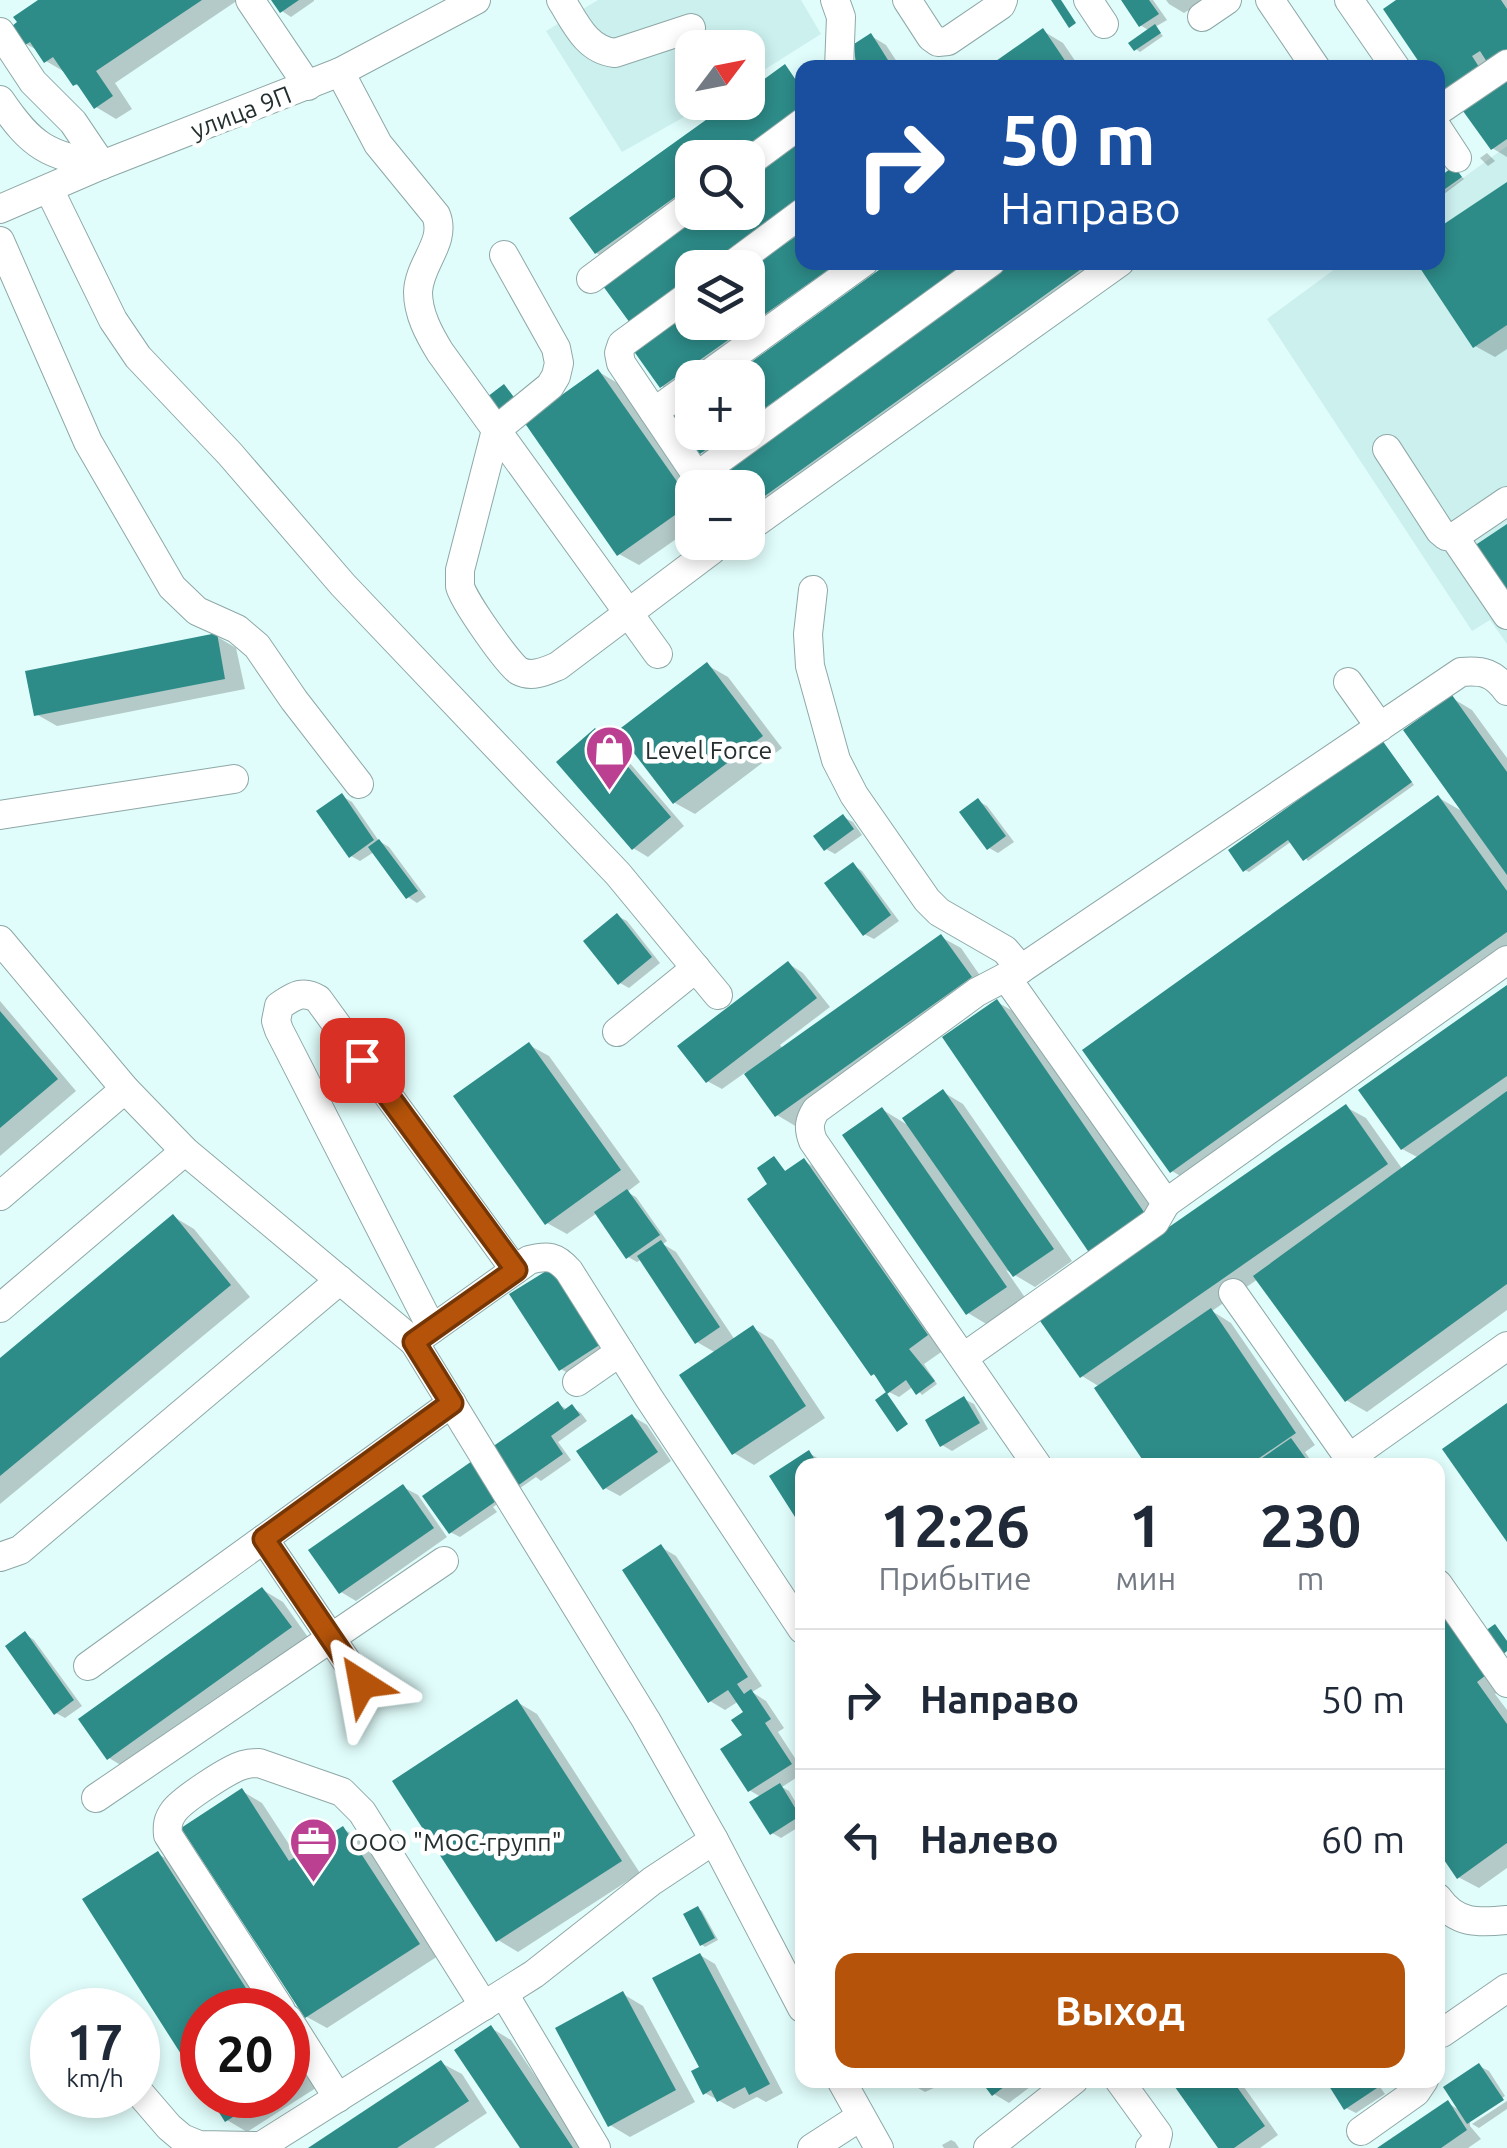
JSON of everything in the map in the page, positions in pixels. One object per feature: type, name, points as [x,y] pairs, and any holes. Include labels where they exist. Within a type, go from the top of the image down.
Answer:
[{"type":"street","points":[[250,0],[308,86]]},
{"type":"street","name":"улица 9П","points":[[0,210],[102,165],[340,72],[476,0]]},
{"type":"street","points":[[561,0],[582,33],[602,52],[615,52],[691,28]]},
{"type":"street","points":[[836,0],[840,17],[839,60]]},
{"type":"street","points":[[907,0],[938,42],[948,41],[1001,5],[1002,0]]},
{"type":"street","points":[[1202,17],[1227,0]]},
{"type":"street","points":[[1270,0],[1311,60]]},
{"type":"street","points":[[1350,0],[1391,60]]},
{"type":"street","points":[[0,32],[32,82],[73,122],[102,165]]},
{"type":"street","points":[[1445,122],[1507,64]]},
{"type":"street","points":[[340,72],[378,144],[436,215],[440,226],[418,291],[428,332],[658,654]]},
{"type":"street","points":[[0,100],[31,140],[49,152],[102,165]]},
{"type":"street","points":[[765,151],[795,128]]},
{"type":"street","points":[[1445,139],[1457,158]]},
{"type":"street","points":[[49,189],[113,320],[138,357],[230,454],[343,585],[618,874],[718,995]]},
{"type":"street","points":[[591,279],[675,217]]},
{"type":"street","points":[[752,250],[795,218]]},
{"type":"street","points":[[0,241],[88,442],[172,587],[197,611],[248,637],[359,784]]},
{"type":"street","points":[[504,254],[556,348],[559,363],[550,386],[496,430],[460,570],[460,586],[470,610],[518,670],[532,674],[558,666],[699,560]]},
{"type":"street","points":[[728,360],[853,270]]},
{"type":"street","points":[[717,470],[980,270]]},
{"type":"street","points":[[765,516],[1109,270]]},
{"type":"street","points":[[675,305],[622,344],[619,353],[621,364],[693,470]]},
{"type":"street","points":[[654,412],[675,397]]},
{"type":"street","points":[[1387,450],[1446,536],[1454,537],[1507,501]]},
{"type":"street","points":[[1454,537],[1507,615]]},
{"type":"street","points":[[813,590],[808,634],[810,666],[836,760],[854,795],[938,912],[1005,950],[1013,973],[1166,1204]]},
{"type":"street","points":[[1032,1458],[813,1141],[809,1130],[816,1110],[977,992],[1013,973],[1461,672],[1489,672],[1507,691]]},
{"type":"street","points":[[1348,682],[1380,727]]},
{"type":"street","points":[[0,815],[234,779]]},
{"type":"street","points":[[0,940],[125,1089],[186,1151],[340,1280],[423,1336]]},
{"type":"street","points":[[964,1357],[1155,1222],[1166,1204],[1507,960]]},
{"type":"street","points":[[617,1032],[696,968]]},
{"type":"street","points":[[516,1270],[318,999],[302,993],[279,1006],[276,1021],[452,1403],[792,1965]]},
{"type":"street","points":[[0,1196],[125,1089]]},
{"type":"street","points":[[0,1308],[186,1151]]},
{"type":"street","points":[[423,1336],[529,1260],[544,1256],[558,1259],[795,1618]]},
{"type":"street","points":[[0,1557],[20,1550],[340,1280]]},
{"type":"street","points":[[1232,1293],[1346,1458]]},
{"type":"street","points":[[1356,1458],[1507,1346]]},
{"type":"street","points":[[577,1382],[620,1352]]},
{"type":"street","points":[[88,1666],[452,1403]]},
{"type":"street","points":[[264,1539],[362,1684]]},
{"type":"street","points":[[96,1798],[444,1561]]},
{"type":"street","points":[[1445,1594],[1507,1683]]},
{"type":"street","points":[[267,1988],[168,1834],[167,1824],[184,1802],[248,1763],[260,1763],[350,1798],[596,2148]]},
{"type":"street","points":[[160,2117],[182,2138],[200,2146],[262,2147],[534,1974],[652,1880],[714,1840]]},
{"type":"street","points":[[1445,1908],[1459,1919],[1504,1924]]},
{"type":"street","points":[[1445,2031],[1507,1988]]},
{"type":"street","points":[[310,2054],[338,2098]]},
{"type":"street","points":[[845,2088],[879,2148]]},
{"type":"street","points":[[993,2146],[1064,2088]]},
{"type":"street","points":[[1126,2088],[1158,2134],[1150,2148]]},
{"type":"street","points":[[1361,2131],[1419,2088]]},
{"type":"street","points":[[812,2148],[860,2117]]},
{"type":"shaded area","points":[[598,0],[801,0],[821,34],[765,69],[765,30],[675,30],[675,120],[679,120],[622,152],[546,31]]},
{"type":"shaded area","points":[[1507,146],[1507,644],[1490,620],[1472,631],[1267,319],[1334,270],[1445,270],[1445,191]]},
{"type":"building","points":[[38,0],[202,0],[96,71],[113,96],[94,109],[53,57],[44,63],[30,42],[25,45],[12,26],[17,22],[13,17]]},
{"type":"building","points":[[271,0],[299,0],[280,13]]},
{"type":"building","points":[[1051,0],[1061,0],[1076,23],[1069,28]]},
{"type":"building","points":[[1121,0],[1149,0],[1159,14],[1139,27]]},
{"type":"building","points":[[1396,0],[1501,0],[1507,9],[1507,49],[1487,62],[1480,51],[1472,56],[1479,67],[1445,91],[1445,60],[1418,60],[1383,9]]},
{"type":"building","points":[[1155,24],[1161,33],[1134,51],[1128,43]]},
{"type":"building","points":[[1043,28],[1065,60],[997,60]]},
{"type":"building","points":[[871,33],[888,60],[855,60],[854,44]]},
{"type":"building","points":[[785,64],[795,79],[795,112],[756,140],[678,140],[706,120],[765,120],[765,79]]},
{"type":"building","points":[[1507,80],[1507,139],[1491,150],[1463,111]]},
{"type":"building","points":[[675,142],[675,197],[595,254],[569,218]]},
{"type":"building","points":[[795,146],[795,203],[765,225],[765,168]]},
{"type":"building","points":[[1454,166],[1462,177],[1445,189],[1445,173]]},
{"type":"building","points":[[1507,182],[1507,325],[1473,348],[1421,270],[1445,270],[1445,223]]},
{"type":"building","points":[[679,230],[759,230],[731,250],[675,250],[675,290],[630,323],[603,286]]},
{"type":"building","points":[[795,237],[795,270],[828,270],[765,314],[765,258]]},
{"type":"building","points":[[879,270],[957,270],[765,408],[765,360],[754,360]]},
{"type":"building","points":[[1001,270],[1080,270],[765,496],[765,470],[723,470],[751,450],[765,450],[765,440]]},
{"type":"building","points":[[675,320],[675,340],[728,340],[700,360],[675,360],[675,377],[660,388],[633,350]]},
{"type":"building","points":[[598,369],[675,479],[675,515],[617,556],[524,422]]},
{"type":"building","points":[[504,384],[516,400],[498,413],[487,397]]},
{"type":"building","points":[[1507,524],[1507,595],[1474,546]]},
{"type":"building","points":[[217,633],[225,679],[34,716],[25,671]]},
{"type":"building","points":[[707,662],[763,736],[673,804],[617,731]]},
{"type":"building","points":[[1452,695],[1507,772],[1507,875],[1403,730]]},
{"type":"building","points":[[595,728],[671,817],[632,850],[556,762]]},
{"type":"building","points":[[1382,740],[1412,782],[1303,861],[1288,840],[1243,872],[1228,850]]},
{"type":"building","points":[[342,793],[374,840],[349,858],[316,811]]},
{"type":"building","points":[[1438,795],[1507,891],[1507,932],[1170,1173],[1082,1050]]},
{"type":"building","points":[[978,798],[1006,836],[987,850],[959,812]]},
{"type":"building","points":[[843,814],[854,829],[824,851],[813,836]]},
{"type":"building","points":[[379,839],[418,891],[406,899],[368,847]]},
{"type":"building","points":[[853,862],[891,915],[863,936],[824,883]]},
{"type":"building","points":[[617,913],[652,957],[618,985],[583,941]]},
{"type":"building","points":[[941,934],[972,977],[775,1117],[744,1074]]},
{"type":"building","points":[[788,961],[817,998],[706,1083],[677,1046]]},
{"type":"building","points":[[1507,985],[1507,1076],[1401,1150],[1358,1090]]},
{"type":"building","points":[[997,999],[1146,1215],[1090,1254],[942,1037]]},
{"type":"building","points":[[0,1011],[58,1079],[0,1128]]},
{"type":"building","points":[[529,1042],[621,1170],[545,1225],[453,1096]]},
{"type":"building","points":[[943,1089],[1054,1249],[1013,1277],[902,1118]]},
{"type":"building","points":[[1507,1091],[1507,1284],[1345,1402],[1253,1276]]},
{"type":"building","points":[[1346,1104],[1388,1164],[1080,1378],[1038,1318]]},
{"type":"building","points":[[882,1107],[1007,1287],[966,1315],[842,1135]]},
{"type":"building","points":[[774,1156],[785,1171],[804,1158],[928,1335],[909,1349],[935,1381],[916,1395],[906,1380],[887,1394],[874,1374],[871,1376],[747,1199],[767,1184],[757,1168]]},
{"type":"building","points":[[627,1189],[660,1235],[626,1259],[594,1212]]},
{"type":"building","points":[[173,1214],[231,1285],[0,1476],[0,1358]]},
{"type":"building","points":[[661,1240],[720,1327],[695,1344],[637,1256]]},
{"type":"building","points":[[551,1268],[601,1344],[559,1371],[509,1294]]},
{"type":"building","points":[[1211,1308],[1296,1433],[1259,1458],[1141,1458],[1094,1388]]},
{"type":"building","points":[[753,1325],[806,1406],[732,1455],[679,1375]]},
{"type":"building","points":[[886,1392],[908,1424],[897,1432],[875,1400]]},
{"type":"building","points":[[964,1396],[980,1423],[940,1447],[925,1420]]},
{"type":"building","points":[[558,1401],[564,1410],[572,1404],[580,1415],[551,1436],[563,1454],[449,1534],[422,1496]]},
{"type":"building","points":[[1507,1403],[1507,1542],[1442,1449]]},
{"type":"building","points":[[632,1414],[658,1452],[603,1490],[576,1451]]},
{"type":"building","points":[[1291,1438],[1305,1458],[1262,1458]]},
{"type":"building","points":[[809,1450],[814,1458],[797,1458]]},
{"type":"building","points":[[795,1459],[795,1517],[769,1476]]},
{"type":"building","points":[[403,1484],[434,1528],[339,1594],[308,1550]]},
{"type":"building","points":[[661,1544],[748,1677],[737,1684],[744,1694],[751,1689],[771,1719],[765,1723],[792,1764],[748,1792],[720,1749],[742,1735],[731,1720],[743,1712],[728,1690],[708,1703],[622,1570]]},
{"type":"building","points":[[262,1587],[292,1627],[107,1760],[78,1719]]},
{"type":"building","points":[[1445,1617],[1486,1675],[1477,1682],[1507,1724],[1507,1843],[1457,1879],[1445,1861]]},
{"type":"building","points":[[1495,1624],[1507,1641],[1507,1651],[1501,1656],[1485,1631]]},
{"type":"building","points":[[25,1631],[74,1700],[54,1715],[5,1646]]},
{"type":"building","points":[[517,1699],[622,1861],[496,1942],[392,1781]]},
{"type":"building","points":[[780,1783],[795,1808],[795,1819],[770,1835],[749,1802]]},
{"type":"building","points":[[242,1788],[289,1861],[343,1826],[420,1944],[310,2015],[310,1988],[285,1988],[181,1828]]},
{"type":"building","points":[[158,1851],[246,1988],[180,1988],[180,2053],[160,2021],[160,1988],[139,1988],[82,1899]]},
{"type":"building","points":[[698,1906],[715,1938],[700,1946],[683,1914]]},
{"type":"building","points":[[700,1953],[770,2084],[749,2095],[745,2087],[717,2102],[711,2090],[703,2095],[691,2071],[699,2067],[652,1978]]},
{"type":"building","points":[[623,1991],[676,2090],[608,2127],[555,2028]]},
{"type":"building","points":[[491,2025],[573,2148],[520,2148],[454,2050]]},
{"type":"building","points":[[441,2060],[469,2101],[397,2148],[308,2148]]},
{"type":"building","points":[[1479,2063],[1504,2100],[1467,2124],[1445,2086]]},
{"type":"building","points":[[986,2088],[1002,2088],[992,2096]]},
{"type":"building","points":[[1176,2088],[1238,2088],[1265,2126],[1234,2148],[1218,2148]]},
{"type":"building","points":[[1330,2088],[1377,2088],[1344,2110]]},
{"type":"building","points":[[1448,2100],[1467,2130],[1441,2148],[1377,2148]]},
{"type":"place","name":"Level Force","points":[[610,792]]},
{"type":"place","name":"ООО \"МОС-групп\"","points":[[314,1884]]},
{"type":"route","points":[[362,1060],[516,1270],[414,1342],[452,1403],[264,1539],[362,1684]]}]
